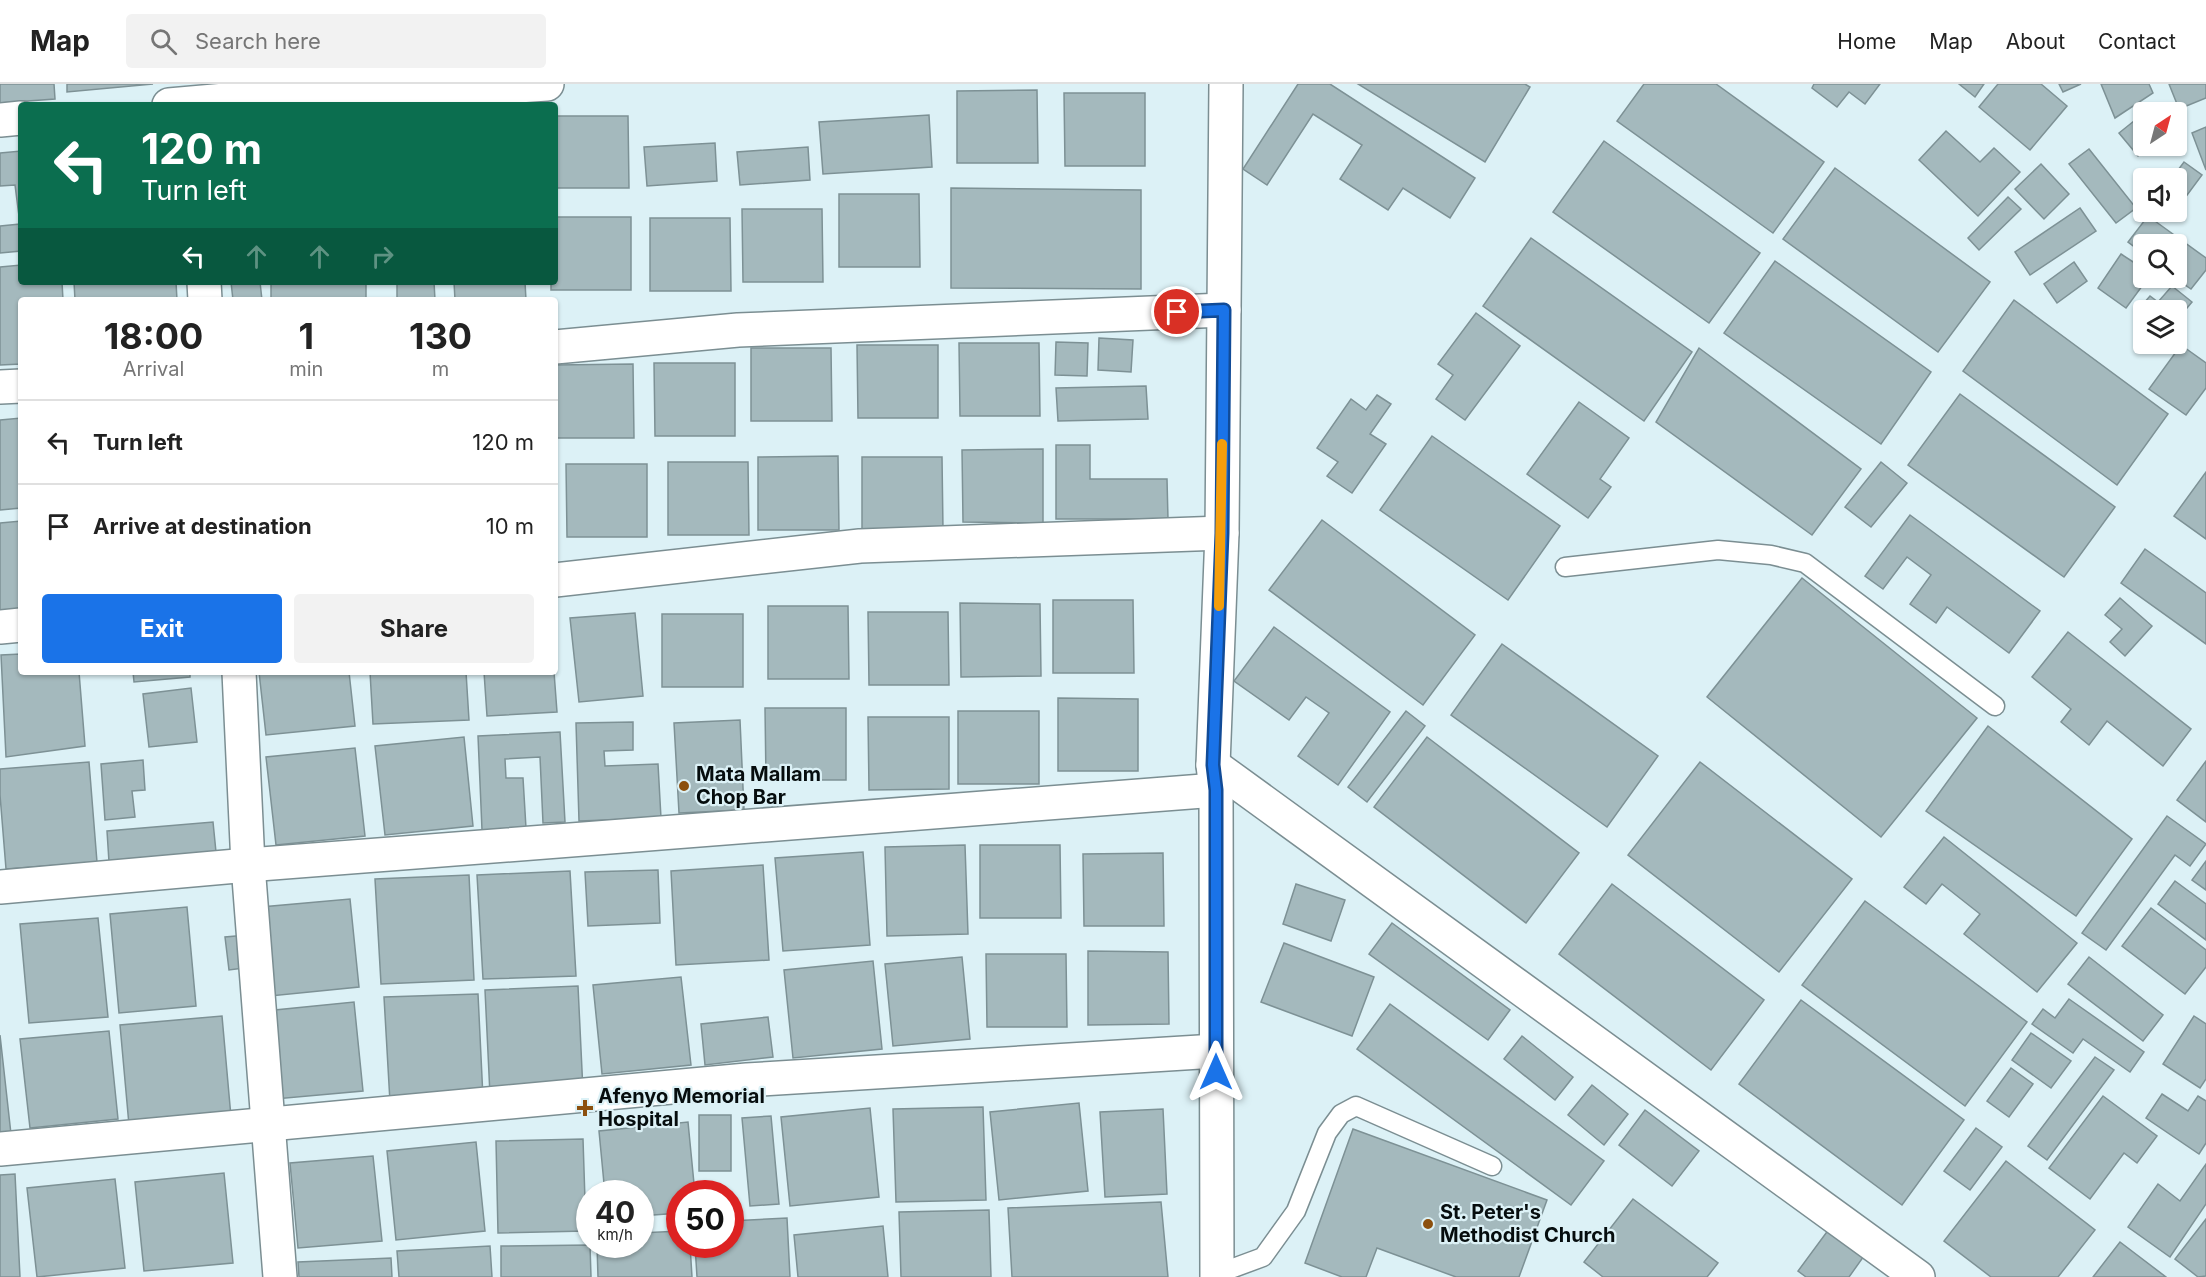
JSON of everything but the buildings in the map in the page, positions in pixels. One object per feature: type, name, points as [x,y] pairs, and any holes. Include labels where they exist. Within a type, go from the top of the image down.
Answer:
[{"type":"street","points":[[189,99],[548,84]]},
{"type":"street","points":[[1217,1275],[1215,777],[1222,533],[1226,84]]},
{"type":"street","points":[[0,120],[18,118]]},
{"type":"street","points":[[558,347],[738,330],[1224,310]]},
{"type":"street","points":[[0,387],[18,386]]},
{"type":"street","points":[[558,580],[860,546],[1222,533]]},
{"type":"street","points":[[0,627],[18,625]]},
{"type":"street","points":[[239,675],[248,864],[280,1277]]},
{"type":"street","points":[[0,887],[1215,777],[1918,1277]]},
{"type":"street","points":[[0,1149],[747,1080],[1216,1051]]},
{"type":"lane","points":[[1565,567],[1718,550],[1772,555],[1805,563],[1995,706]]},
{"type":"lane","points":[[1217,1275],[1263,1257],[1296,1211],[1327,1133],[1341,1114],[1356,1106],[1492,1166]]},
{"type":"slow traffic","points":[[1219,606],[1222,444]]},
{"type":"place","name":"Mata Mallam Chop Bar","points":[[684,786]]},
{"type":"place","name":"Afenyo Memorial Hospital","points":[[585,1108]]},
{"type":"place","name":"St. Peter's Methodist Church","points":[[1428,1224]]},
{"type":"route","points":[[1177,312],[1224,310],[1222,533],[1213,765],[1216,790],[1216,1072]]}]
